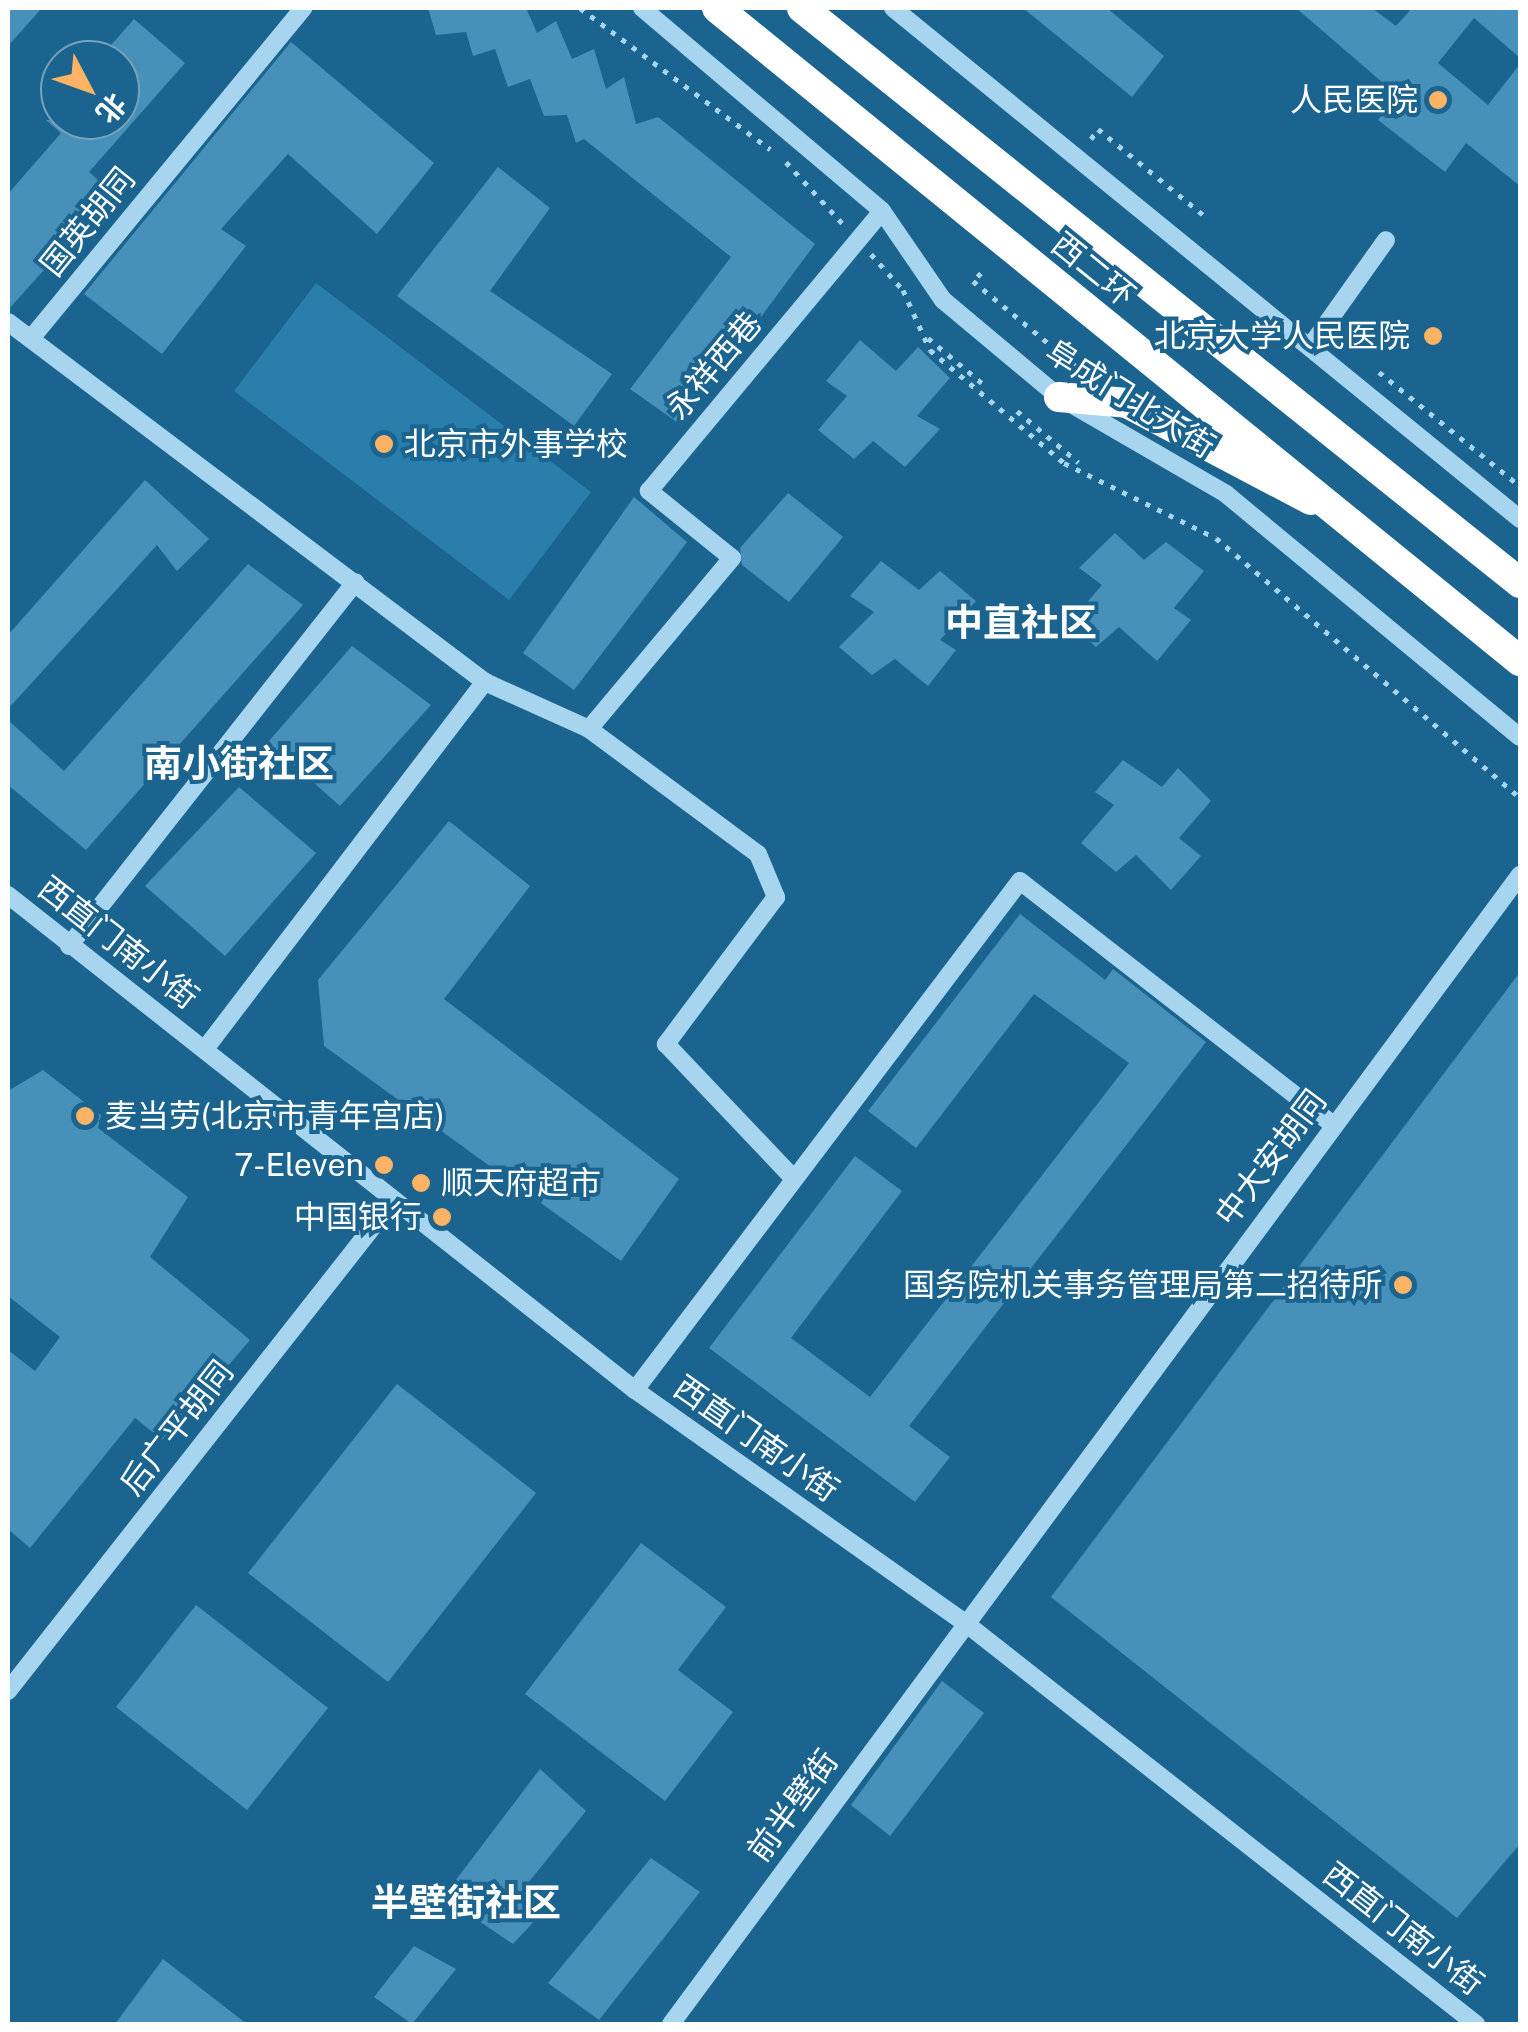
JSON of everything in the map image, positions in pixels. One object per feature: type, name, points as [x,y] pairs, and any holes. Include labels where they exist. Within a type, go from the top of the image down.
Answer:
[{"type":"highway","name":"西二环","points":[[717,8],[1520,660]]},
{"type":"highway","name":"西二环","points":[[802,8],[1520,583]]},
{"type":"highway","points":[[1058,396],[1127,403],[1342,512]]},
{"type":"street","name":"国英胡同","points":[[33,336],[304,8]]},
{"type":"street","name":"阜成门北大街","points":[[642,8],[882,211],[943,300],[1058,396],[1226,494],[1520,738]]},
{"type":"street","points":[[893,8],[1520,519]]},
{"type":"street","name":"永祥西巷","points":[[589,729],[732,558],[649,491],[882,211]]},
{"type":"street","points":[[1310,347],[1386,240]]},
{"type":"street","points":[[8,322],[33,336],[486,682],[589,729],[758,854],[776,898],[666,1044],[793,1178]]},
{"type":"street","points":[[69,946],[355,582]]},
{"type":"street","points":[[205,1049],[486,682]]},
{"type":"street","name":"中大安胡同","points":[[964,1622],[1520,876]]},
{"type":"street","points":[[635,1390],[1020,881],[1333,1125]]},
{"type":"street","name":"西直门南小街","points":[[8,896],[635,1390],[964,1622],[1476,2024]]},
{"type":"street","name":"后广平胡同","points":[[8,1691],[393,1202]]},
{"type":"street","name":"前半壁街","points":[[671,2024],[964,1622]]},
{"type":"path","points":[[1092,139],[1098,129],[1207,218]]},
{"type":"path","points":[[980,273],[973,281],[987,293],[1084,372],[1090,364]]},
{"type":"path","points":[[928,338],[982,383]]},
{"type":"path","points":[[1016,412],[1080,464]]},
{"type":"shaded area","points":[[316,283],[591,492],[509,600],[234,391]]},
{"type":"building","points":[[8,8],[42,8],[8,46]]},
{"type":"building","points":[[428,8],[526,8],[537,33],[556,21],[572,59],[594,49],[606,89],[624,77],[636,124],[658,117],[815,244],[681,425],[630,389],[731,257],[584,139],[576,143],[567,115],[544,116],[530,79],[508,87],[495,49],[473,56],[466,32],[436,35]]},
{"type":"building","points":[[1023,8],[1107,8],[1164,56],[1132,97]]},
{"type":"building","name":"人民医院","points":[[1296,8],[1372,8],[1396,26],[1412,8],[1520,8],[1520,58],[1474,18],[1438,63],[1488,105],[1520,64],[1520,186],[1466,143],[1445,172],[1378,120],[1397,95]]},
{"type":"building","points":[[134,19],[185,63],[140,114],[140,40],[116,40]]},
{"type":"building","points":[[291,42],[434,163],[377,234],[288,154],[221,229],[246,246],[162,354],[84,294]]},
{"type":"building","points":[[55,140],[117,140],[89,172],[113,193],[8,310],[8,194]]},
{"type":"building","points":[[498,167],[550,208],[490,291],[612,374],[574,426],[397,296]]},
{"type":"building","points":[[860,340],[896,371],[918,347],[950,378],[917,416],[940,429],[905,467],[873,441],[854,459],[818,430],[847,396],[826,381]]},
{"type":"building","points":[[145,480],[209,539],[177,571],[157,545],[8,709],[8,635]]},
{"type":"building","points":[[788,493],[843,537],[789,602],[742,565],[740,548]]},
{"type":"building","points":[[634,497],[687,542],[574,690],[523,653]]},
{"type":"building","points":[[1115,533],[1144,560],[1166,542],[1204,571],[1174,608],[1191,620],[1157,661],[1119,627],[1096,647],[1069,623],[1102,585],[1079,568]]},
{"type":"building","points":[[881,561],[919,590],[940,571],[976,601],[940,640],[956,650],[928,686],[895,659],[872,675],[839,647],[874,612],[850,596]]},
{"type":"building","points":[[248,564],[303,605],[86,850],[8,785],[8,720],[64,771]]},
{"type":"building","points":[[352,646],[431,705],[340,806],[268,742]]},
{"type":"building","points":[[1123,760],[1162,787],[1178,768],[1211,801],[1179,838],[1201,856],[1171,890],[1136,855],[1116,872],[1081,843],[1114,805],[1095,792]]},
{"type":"building","points":[[239,787],[316,853],[225,956],[145,886]]},
{"type":"building","points":[[449,821],[530,886],[444,999],[679,1179],[621,1261],[324,1046],[318,980]]},
{"type":"building","points":[[1020,914],[1105,980],[1113,969],[1206,1042],[909,1426],[950,1457],[915,1502],[709,1348],[855,1156],[902,1191],[791,1338],[870,1397],[1129,1063],[1034,994],[916,1148],[868,1111]]},
{"type":"building","name":"国务院机关事务管理局第二招待所","points":[[1520,972],[1520,1844],[1457,1918],[1051,1597]]},
{"type":"building","points":[[43,1070],[101,1115],[98,1128],[188,1197],[150,1257],[250,1340],[164,1441],[135,1418],[30,1548],[8,1529],[8,1350],[35,1371],[60,1337],[8,1296],[8,1091]]},
{"type":"building","points":[[397,1384],[536,1493],[388,1682],[248,1573]]},
{"type":"building","points":[[641,1543],[726,1607],[678,1670],[733,1712],[665,1801],[525,1694]]},
{"type":"building","points":[[196,1605],[328,1708],[247,1810],[116,1707]]},
{"type":"building","points":[[942,1681],[984,1713],[890,1836],[851,1805]]},
{"type":"building","points":[[540,1769],[586,1811],[520,1893],[541,1914],[513,1944],[443,1897]]},
{"type":"building","points":[[651,1858],[700,1892],[599,2020],[548,1983]]},
{"type":"building","points":[[414,1946],[456,1969],[412,2024],[374,1997]]},
{"type":"building","points":[[163,1959],[247,2024],[115,2024]]},
{"type":"place","name":"人民医院","points":[[1438,100]]},
{"type":"place","name":"北京大学人民医院","points":[[1433,336]]},
{"type":"place","name":"北京市外事学校","points":[[384,444]]},
{"type":"place","name":"麦当劳(北京市青年宫店)","points":[[85,1116]]},
{"type":"place","name":"7-Eleven","points":[[384,1165]]},
{"type":"place","name":"顺天府超市","points":[[421,1183]]},
{"type":"place","name":"中国银行","points":[[442,1217]]},
{"type":"place","name":"国务院机关事务管理局第二招待所","points":[[1403,1285]]},
{"type":"district","name":"中直社区","points":[[1021,623]]},
{"type":"district","name":"南小街社区","points":[[239,764]]},
{"type":"district","name":"半壁街社区","points":[[466,1903]]}]
